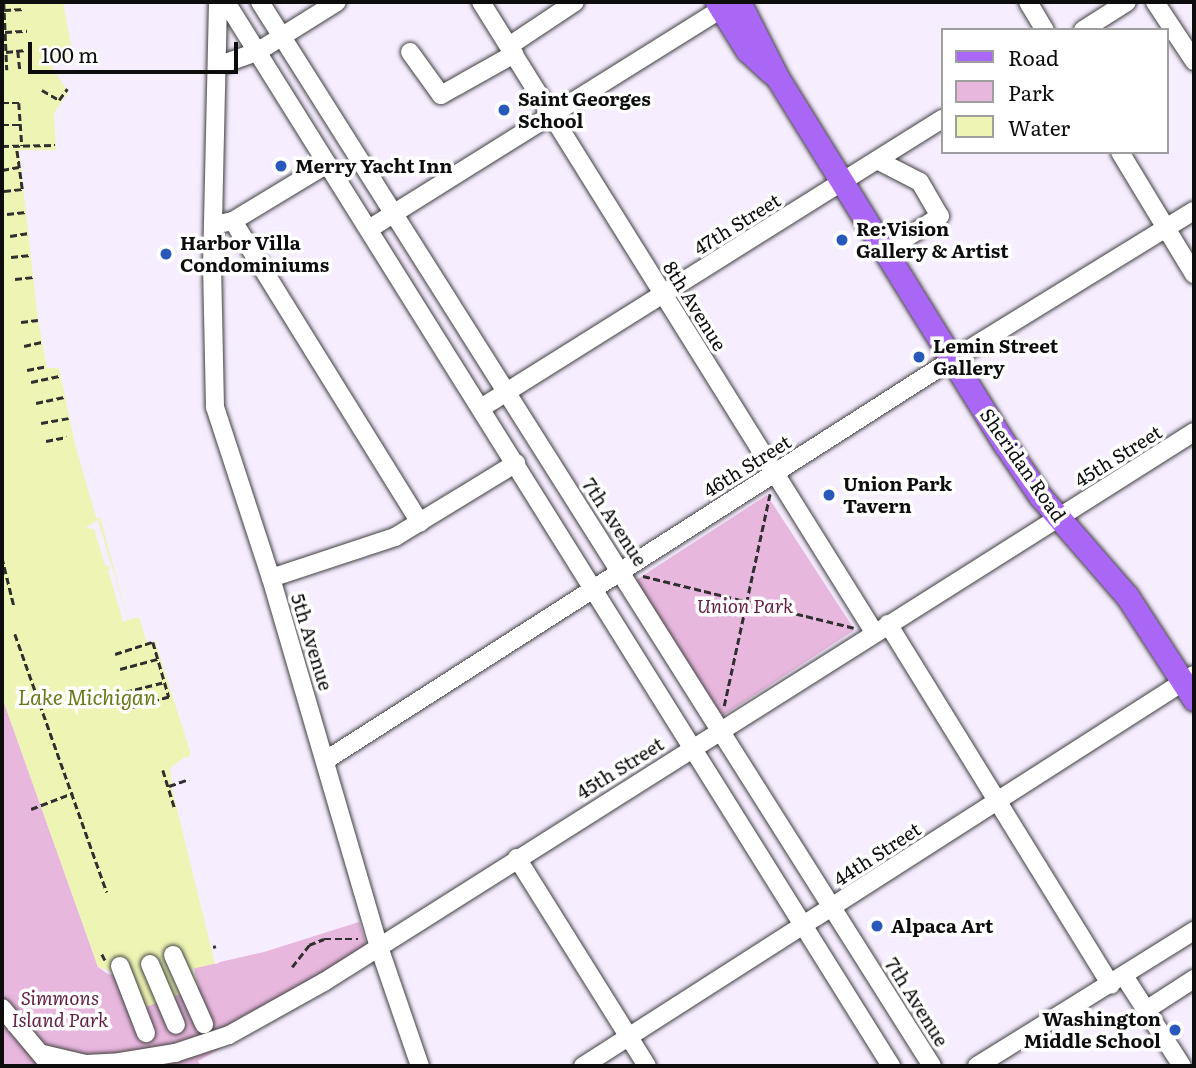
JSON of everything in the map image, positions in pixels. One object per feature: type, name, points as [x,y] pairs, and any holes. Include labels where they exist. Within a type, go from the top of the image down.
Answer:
[{"type":"main road","name":"Sheridan Road","points":[[728,4],[747,50],[777,77],[953,359],[1058,518],[1127,596],[1190,685]]},
{"type":"street","name":"5th Avenue","points":[[218,2],[213,223],[215,407],[271,578],[379,947],[419,1066]]},
{"type":"street","points":[[226,2],[694,745],[891,1066]]},
{"type":"street","name":"7th Avenue","points":[[260,2],[396,212],[621,570],[721,722],[932,1066]]},
{"type":"street","points":[[216,66],[257,52],[337,2]]},
{"type":"street","name":"8th Avenue","points":[[481,2],[774,474],[881,628],[1117,981],[1146,1010],[1182,1066]]},
{"type":"street","points":[[410,52],[440,94],[511,50],[575,2]]},
{"type":"street","points":[[1028,2],[1044,28]]},
{"type":"street","points":[[1086,28],[1127,2]]},
{"type":"street","points":[[1156,2],[1194,61]]},
{"type":"street","points":[[369,229],[728,4]]},
{"type":"street","name":"47th Street","points":[[481,408],[940,119]]},
{"type":"street","points":[[1121,154],[1194,274]]},
{"type":"street","points":[[877,160],[920,182],[940,216],[886,251]]},
{"type":"street","points":[[213,223],[233,221],[327,164]]},
{"type":"street","name":"46th Street","points":[[326,760],[953,359],[1194,211]]},
{"type":"street","points":[[233,221],[420,523]]},
{"type":"street","name":"45th Street","points":[[46,1060],[86,1064],[120,1062],[175,1054],[229,1035],[379,947],[694,745],[721,722],[881,628],[1194,432]]},
{"type":"street","points":[[271,578],[396,537],[516,463]]},
{"type":"street","name":"44th Street","points":[[583,1066],[803,925],[834,908],[996,801],[1190,685]]},
{"type":"street","points":[[517,858],[647,1066]]},
{"type":"street","points":[[977,1066],[1194,931]]},
{"type":"street","points":[[173,955],[204,1024]]},
{"type":"street","points":[[150,964],[176,1025]]},
{"type":"street","points":[[120,966],[146,1033]]},
{"type":"street","points":[[1146,1010],[1194,979]]},
{"type":"street","points":[[2,1008],[46,1060]]},
{"type":"path","points":[[4,2],[4,60],[7,70]]},
{"type":"path","points":[[4,10],[25,9]]},
{"type":"path","points":[[5,32],[27,31]]},
{"type":"path","points":[[6,52],[26,50]]},
{"type":"path","points":[[18,51],[20,69]]},
{"type":"path","points":[[42,90],[59,100],[66,89]]},
{"type":"path","points":[[2,103],[19,103],[22,146]]},
{"type":"path","points":[[2,125],[20,125]]},
{"type":"path","points":[[2,146],[55,145]]},
{"type":"path","points":[[4,191],[22,189],[16,146]]},
{"type":"path","points":[[2,170],[19,167]]},
{"type":"path","points":[[7,214],[26,212]]},
{"type":"path","points":[[10,236],[29,233]]},
{"type":"path","points":[[11,257],[31,255]]},
{"type":"path","points":[[15,279],[33,276]]},
{"type":"path","points":[[21,322],[38,320]]},
{"type":"path","points":[[24,346],[43,342]]},
{"type":"path","points":[[27,370],[47,366]]},
{"type":"path","points":[[31,382],[60,376]]},
{"type":"path","points":[[36,403],[65,397]]},
{"type":"path","points":[[41,423],[69,418]]},
{"type":"path","points":[[46,441],[67,437]]},
{"type":"path","points":[[721,722],[774,474]]},
{"type":"path","points":[[2,557],[14,606]]},
{"type":"path","points":[[621,570],[747,604],[881,628]]},
{"type":"path","points":[[15,634],[107,892]]},
{"type":"path","points":[[115,654],[153,642],[165,681],[169,697],[131,708]]},
{"type":"path","points":[[120,669],[158,659]]},
{"type":"path","points":[[125,692],[165,681]]},
{"type":"path","points":[[163,771],[175,809]]},
{"type":"path","points":[[168,786],[189,779]]},
{"type":"path","points":[[31,809],[73,793]]},
{"type":"path","points":[[292,967],[309,945],[324,939],[358,939]]},
{"type":"green space","name":"Union Park","points":[[767,495],[855,630],[722,716],[634,581]]},
{"type":"green space","name":"Simmons Island Park","points":[[2,697],[98,967],[108,974],[198,987],[194,968],[264,952],[359,922],[365,940],[364,967],[198,1061],[201,1066],[2,1066]]},
{"type":"water","name":"Lake Michigan","points":[[2,2],[63,2],[74,61],[51,65],[68,92],[54,113],[56,150],[19,150],[38,320],[47,368],[59,368],[76,449],[81,447],[128,620],[139,617],[147,643],[155,641],[191,754],[174,774],[190,860],[217,963],[192,969],[199,987],[130,1013],[113,972],[98,967],[2,697]]},
{"type":"pier","points":[[81,447],[101,517],[96,519],[76,448]]},
{"type":"pier","points":[[98,520],[128,620],[123,622],[108,570],[111,568],[105,565],[94,529],[85,528]]},
{"type":"pier","points":[[186,756],[189,760],[178,779],[219,963],[215,964],[172,788],[170,768]]},
{"type":"place","name":"Saint Georges School","points":[[504,110]]},
{"type":"place","name":"Merry Yacht Inn","points":[[281,166]]},
{"type":"place","name":"Re:Vision Gallery & Artist","points":[[842,240]]},
{"type":"place","name":"Harbor Villa Condominiums","points":[[166,254]]},
{"type":"place","name":"Lemin Street Gallery","points":[[919,357]]},
{"type":"place","name":"Union Park Tavern","points":[[829,495]]},
{"type":"place","name":"Alpaca Art","points":[[877,926]]},
{"type":"place","name":"Washington Middle School","points":[[1175,1030]]}]
